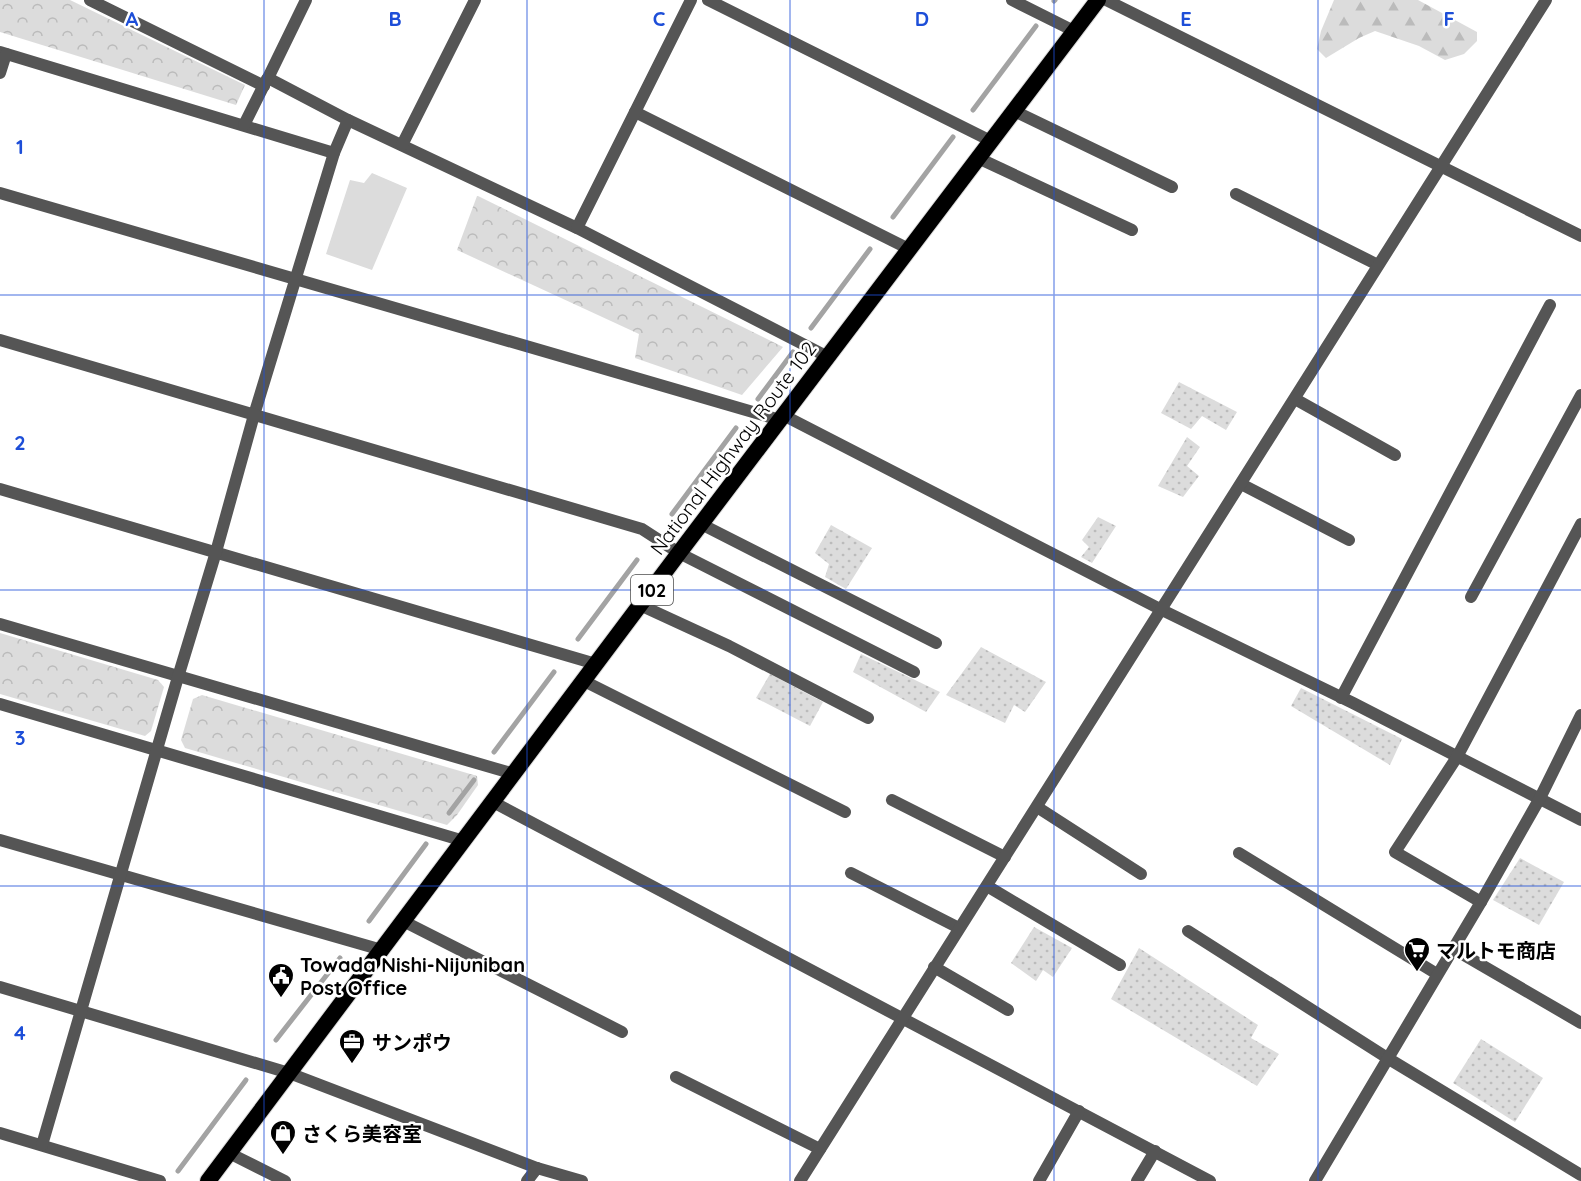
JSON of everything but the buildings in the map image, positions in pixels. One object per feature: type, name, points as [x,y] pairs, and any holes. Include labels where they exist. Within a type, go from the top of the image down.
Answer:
[{"type":"highway","name":"National Highway Route 102","points":[[208,1181],[679,553],[1098,0]]},
{"type":"street","points":[[90,0],[577,228],[828,357]]},
{"type":"street","points":[[244,125],[306,0]]},
{"type":"street","points":[[402,145],[475,0]]},
{"type":"street","points":[[577,228],[691,0]]},
{"type":"street","points":[[708,0],[991,141]]},
{"type":"street","points":[[1106,0],[1581,236]]},
{"type":"street","points":[[800,1181],[1546,0]]},
{"type":"street","points":[[1021,2],[1074,31]]},
{"type":"street","points":[[0,73],[3,53],[334,153]]},
{"type":"street","points":[[1014,111],[1172,187]]},
{"type":"street","points":[[635,112],[909,249]]},
{"type":"street","points":[[42,1145],[254,415],[334,153],[348,120]]},
{"type":"street","points":[[978,158],[1132,230]]},
{"type":"street","points":[[0,193],[782,418],[1581,820]]},
{"type":"street","points":[[1236,194],[1378,265]]},
{"type":"street","points":[[1341,698],[1550,305]]},
{"type":"street","points":[[0,340],[642,529],[679,553],[914,672]]},
{"type":"street","points":[[1471,597],[1581,395]]},
{"type":"street","points":[[1295,399],[1395,455]]},
{"type":"street","points":[[1241,484],[1349,540]]},
{"type":"street","points":[[0,489],[596,664]]},
{"type":"street","points":[[701,524],[936,643]]},
{"type":"street","points":[[1481,902],[1395,852],[1457,757],[1581,524]]},
{"type":"street","points":[[640,605],[729,646],[868,718]]},
{"type":"street","points":[[0,624],[514,774]]},
{"type":"street","points":[[584,681],[845,812]]},
{"type":"street","points":[[0,704],[464,841]]},
{"type":"street","points":[[1315,1181],[1481,902],[1540,798],[1581,715]]},
{"type":"street","points":[[892,800],[1005,857]]},
{"type":"street","points":[[493,802],[1210,1181]]},
{"type":"street","points":[[1037,807],[1142,874]]},
{"type":"street","points":[[0,840],[382,950]]},
{"type":"street","points":[[1239,853],[1437,974]]},
{"type":"street","points":[[851,873],[959,928]]},
{"type":"street","points":[[987,886],[1120,965]]},
{"type":"street","points":[[403,921],[622,1032]]},
{"type":"street","points":[[1188,931],[1389,1059],[1581,1175]]},
{"type":"street","points":[[1452,948],[1581,1023]]},
{"type":"street","points":[[934,967],[1008,1010]]},
{"type":"street","points":[[0,987],[289,1073],[537,1168],[582,1181]]},
{"type":"street","points":[[676,1077],[820,1149]]},
{"type":"street","points":[[1039,1181],[1079,1111]]},
{"type":"street","points":[[0,1133],[160,1181]]},
{"type":"street","points":[[1137,1181],[1155,1151]]},
{"type":"street","points":[[229,1153],[285,1181]]},
{"type":"street","points":[[527,1181],[537,1168]]},
{"type":"green space","points":[[0,0],[70,0],[245,85],[236,105],[0,32]]},
{"type":"green space","points":[[1334,0],[1418,0],[1477,32],[1477,41],[1464,54],[1445,60],[1419,46],[1375,31],[1326,58],[1317,49],[1321,31]]},
{"type":"green space","points":[[372,173],[407,188],[372,270],[326,254],[350,180],[364,183]]},
{"type":"green space","points":[[477,196],[783,347],[742,395],[635,358],[639,334],[457,250]]},
{"type":"green space","points":[[1179,382],[1237,412],[1226,430],[1202,416],[1191,429],[1161,413]]},
{"type":"green space","points":[[1187,437],[1200,447],[1187,466],[1199,476],[1183,497],[1158,486]]},
{"type":"green space","points":[[1098,517],[1116,526],[1092,563],[1081,557],[1089,547],[1082,540]]},
{"type":"green space","points":[[831,525],[872,548],[846,589],[825,577],[829,564],[815,553]]},
{"type":"green space","points":[[0,633],[158,680],[164,687],[151,731],[145,736],[0,694]]},
{"type":"green space","points":[[981,647],[1046,682],[1025,712],[1014,705],[1005,723],[946,695]]},
{"type":"green space","points":[[861,654],[940,692],[926,712],[853,672]]},
{"type":"green space","points":[[770,674],[823,702],[810,726],[756,698]]},
{"type":"green space","points":[[1301,688],[1402,739],[1390,765],[1291,706]]},
{"type":"green space","points":[[202,695],[477,776],[478,785],[447,825],[185,748],[181,740],[193,699]]},
{"type":"green space","points":[[1520,858],[1564,882],[1539,925],[1493,900]]},
{"type":"green space","points":[[1034,927],[1072,948],[1053,977],[1043,970],[1036,981],[1011,963]]},
{"type":"green space","points":[[1139,948],[1258,1025],[1251,1038],[1279,1054],[1257,1086],[1111,999]]},
{"type":"green space","points":[[1481,1039],[1543,1078],[1515,1122],[1453,1083]]},
{"type":"waterway","points":[[973,110],[1036,26]]},
{"type":"waterway","points":[[893,217],[953,137]]},
{"type":"waterway","points":[[811,328],[870,249]]},
{"type":"waterway","points":[[758,399],[793,352]]},
{"type":"waterway","points":[[672,514],[736,428]]},
{"type":"waterway","points":[[578,639],[637,560]]},
{"type":"waterway","points":[[494,752],[554,672]]},
{"type":"waterway","points":[[449,813],[474,780]]},
{"type":"waterway","points":[[369,921],[426,844]]},
{"type":"waterway","points":[[276,1040],[340,958]]},
{"type":"waterway","points":[[178,1171],[246,1080]]},
{"type":"place","name":"マルトモ商店","points":[[1417,973]]},
{"type":"place","name":"Towada Nishi-Nijuniban Post Office","points":[[281,999]]},
{"type":"place","name":"サンポウ","points":[[352,1065]]},
{"type":"place","name":"さくら美容室","points":[[283,1156]]}]
